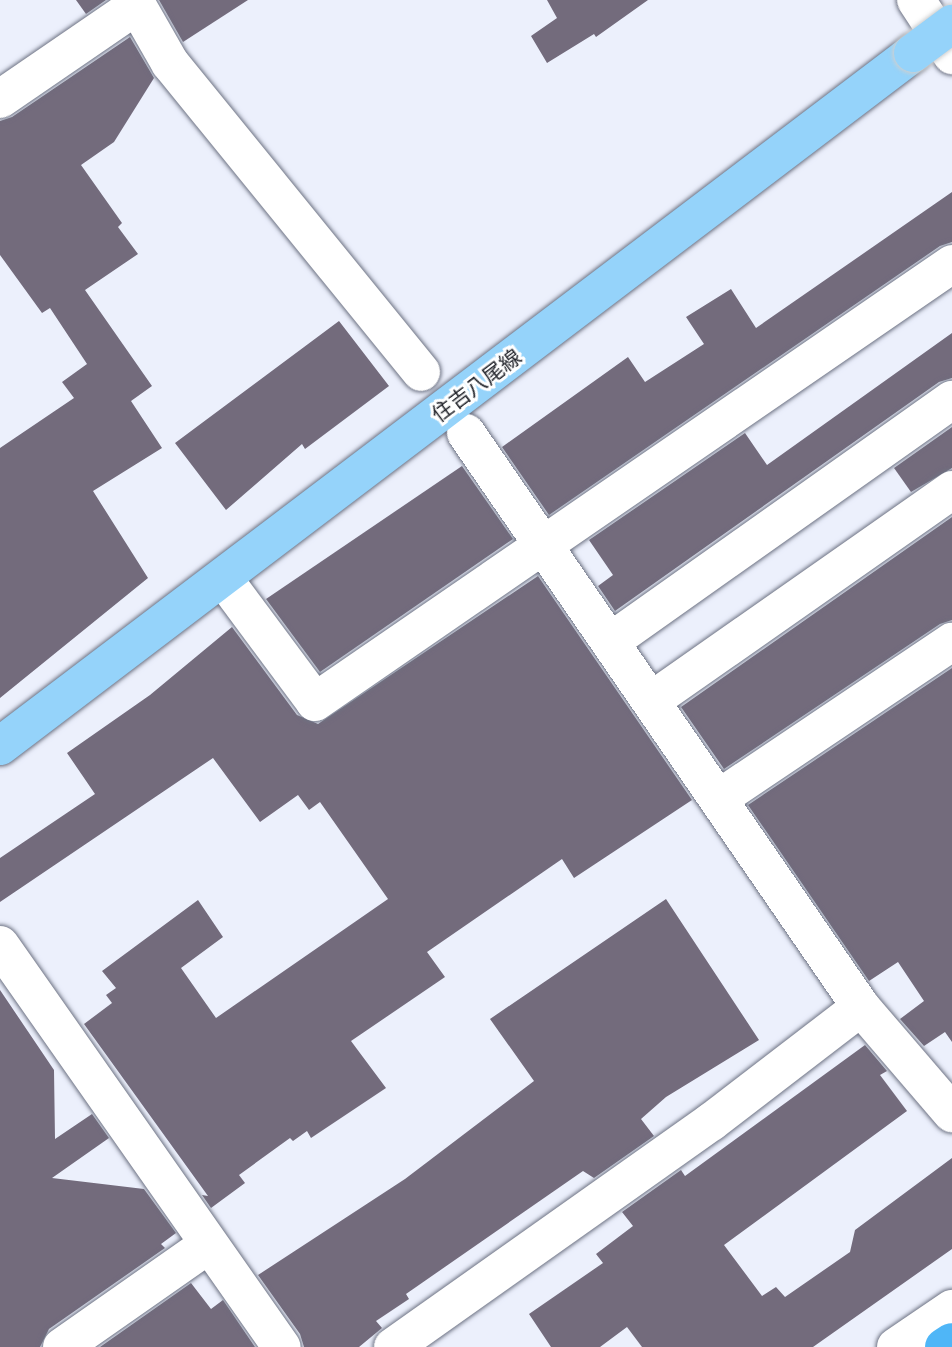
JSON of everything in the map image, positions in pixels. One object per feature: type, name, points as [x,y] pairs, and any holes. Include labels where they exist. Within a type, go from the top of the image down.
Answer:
[{"type":"highway","points":[[944,1347],[952,1342]]},
{"type":"main road","name":"住吉八尾線","points":[[0,746],[952,24]]},
{"type":"street","points":[[916,0],[952,55]]},
{"type":"street","points":[[0,99],[135,3],[170,63],[421,372]]},
{"type":"street","points":[[223,578],[315,702],[952,264]]},
{"type":"street","points":[[610,642],[952,400]]},
{"type":"street","points":[[466,433],[861,1007],[952,1114]]},
{"type":"street","points":[[651,701],[952,490]]},
{"type":"street","points":[[718,799],[952,642]]},
{"type":"street","points":[[0,945],[282,1347]]},
{"type":"street","points":[[393,1347],[711,1122],[861,1007]]},
{"type":"street","points":[[62,1347],[209,1244]]},
{"type":"street","points":[[896,1347],[952,1309]]},
{"type":"building","points":[[76,0],[106,0],[86,14]]},
{"type":"building","points":[[159,0],[248,0],[183,42]]},
{"type":"building","points":[[547,0],[648,0],[596,37],[594,34],[547,63],[531,36],[557,18]]},
{"type":"building","points":[[130,37],[154,78],[114,142],[81,165],[122,223],[118,227],[138,254],[85,290],[152,386],[131,401],[162,448],[93,491],[148,578],[0,698],[0,448],[74,398],[62,382],[87,364],[50,308],[42,313],[0,255],[0,121],[12,117]]},
{"type":"building","points":[[952,192],[952,242],[940,246],[549,515],[502,447],[628,357],[645,382],[704,344],[686,317],[731,289],[756,328]]},
{"type":"building","points":[[339,321],[389,386],[305,449],[302,444],[226,510],[175,443]]},
{"type":"building","points":[[952,333],[952,378],[939,382],[615,611],[598,586],[613,575],[589,540],[745,433],[767,465]]},
{"type":"building","points":[[952,427],[952,468],[911,492],[894,468]]},
{"type":"building","points":[[462,466],[513,539],[320,672],[266,599]]},
{"type":"building","points":[[952,517],[952,620],[940,624],[724,769],[681,707]]},
{"type":"building","points":[[538,576],[692,800],[574,878],[562,859],[427,952],[445,977],[351,1041],[386,1088],[311,1138],[307,1131],[293,1141],[290,1138],[239,1175],[245,1183],[211,1208],[202,1195],[208,1196],[84,1024],[112,1003],[106,995],[116,988],[102,971],[198,900],[223,937],[181,968],[216,1018],[388,899],[320,802],[309,810],[298,795],[260,822],[213,758],[0,902],[0,858],[95,794],[67,753],[150,695],[232,627],[297,715],[318,724]]},
{"type":"building","points":[[952,668],[952,1042],[945,1032],[924,1046],[900,1019],[924,1001],[898,962],[869,981],[748,805]]},
{"type":"building","points":[[666,899],[759,1040],[666,1097],[641,1119],[654,1136],[594,1178],[583,1171],[406,1294],[409,1299],[376,1321],[382,1328],[359,1347],[304,1347],[300,1334],[258,1275],[405,1179],[534,1081],[490,1019]]},
{"type":"building","points":[[0,990],[54,1070],[55,1139],[92,1114],[109,1138],[52,1178],[144,1189],[176,1233],[161,1244],[165,1248],[49,1329],[40,1347],[0,1347]]},
{"type":"building","points":[[865,1045],[887,1071],[880,1075],[907,1111],[724,1245],[762,1296],[776,1287],[785,1297],[850,1252],[855,1230],[952,1158],[952,1249],[813,1347],[642,1347],[627,1327],[600,1347],[551,1347],[529,1314],[603,1263],[596,1254],[633,1226],[622,1212],[681,1170],[685,1176]]},
{"type":"building","points":[[191,1283],[211,1309],[223,1300],[255,1347],[100,1347]]}]
